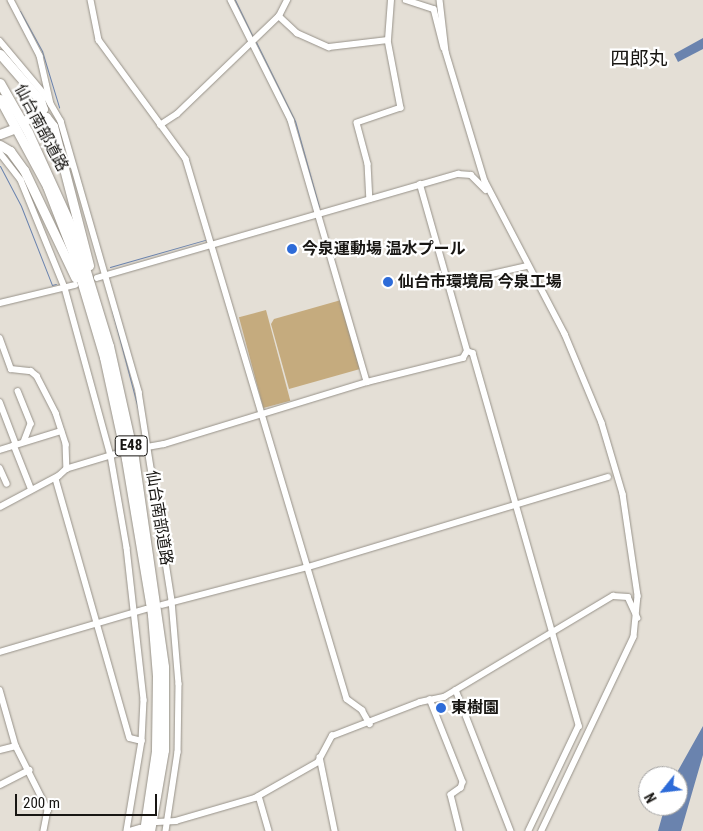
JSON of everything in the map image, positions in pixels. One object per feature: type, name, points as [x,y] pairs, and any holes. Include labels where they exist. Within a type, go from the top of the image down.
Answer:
[{"type":"highway","points":[[0,54],[40,100],[39,115]]},
{"type":"highway","name":"仙台南部道路","points":[[0,83],[52,182],[95,295],[134,458],[161,634],[164,750],[150,831]]},
{"type":"highway","name":"仙台南部道路","points":[[0,99],[59,213],[104,357],[137,515],[155,647],[158,726],[142,829]]},
{"type":"highway","points":[[28,121],[39,115]]},
{"type":"highway","points":[[39,115],[50,121],[56,137],[95,295]]},
{"type":"highway","points":[[0,130],[12,127],[0,134]]},
{"type":"highway","points":[[0,145],[20,163],[52,222],[104,357]]},
{"type":"street","points":[[11,0],[40,56],[51,104]]},
{"type":"street","points":[[84,0],[91,3],[100,40],[186,159],[214,244],[347,699],[362,710],[370,724]]},
{"type":"street","points":[[232,0],[254,40],[291,120],[367,382]]},
{"type":"street","points":[[160,125],[177,114],[279,16],[288,0]]},
{"type":"street","points":[[370,198],[367,189],[368,164],[358,123],[401,108],[388,40],[391,0]]},
{"type":"street","points":[[406,0],[434,9],[467,130],[494,199],[575,356],[613,458],[628,521],[639,619],[624,661],[542,831]]},
{"type":"street","points":[[440,0],[446,50]]},
{"type":"street","points":[[279,16],[297,32],[329,47],[388,40]]},
{"type":"street","points":[[0,41],[51,104],[61,120],[139,392],[149,445],[172,600],[179,684],[179,742],[166,831]]},
{"type":"street","points":[[0,154],[21,180],[65,288],[110,456],[136,612],[144,700],[142,741],[129,831],[142,829]]},
{"type":"street","points":[[97,278],[370,198],[464,173],[478,180],[494,199]]},
{"type":"street","points":[[136,449],[149,445],[164,444],[263,416],[367,382],[464,358],[467,352],[420,184]]},
{"type":"street","points":[[448,284],[527,266]]},
{"type":"street","points":[[0,303],[75,285]]},
{"type":"street","points":[[0,338],[11,369],[37,376],[61,431],[67,469]]},
{"type":"street","points":[[467,352],[473,353],[579,726],[529,831]]},
{"type":"street","points":[[18,391],[31,424],[24,442]]},
{"type":"street","points":[[0,402],[32,488]]},
{"type":"street","points":[[0,450],[61,431]]},
{"type":"street","points":[[0,507],[32,488],[58,476],[67,469],[120,453]]},
{"type":"street","points":[[0,468],[6,484]]},
{"type":"street","points":[[58,476],[97,624],[130,738],[142,741]]},
{"type":"street","points":[[162,605],[172,600],[308,567],[516,503],[608,477]]},
{"type":"street","points":[[157,822],[168,821],[258,796],[314,766],[332,736],[370,724],[456,690],[620,594],[628,596],[639,619]]},
{"type":"street","points":[[0,652],[146,609]]},
{"type":"street","points":[[0,690],[16,746],[48,810],[44,831]]},
{"type":"street","points":[[456,690],[511,831]]},
{"type":"street","points":[[430,699],[463,782],[461,788],[451,795],[460,831]]},
{"type":"street","points":[[0,719],[8,717]]},
{"type":"street","points":[[0,750],[16,746]]},
{"type":"street","points":[[319,756],[334,831]]},
{"type":"street","points":[[0,785],[29,770]]},
{"type":"street","points":[[258,796],[269,831]]},
{"type":"street","points":[[537,831],[548,818]]},
{"type":"shaded area","points":[[341,300],[360,369],[289,389],[271,324],[274,319]]},
{"type":"shaded area","points":[[266,310],[290,401],[263,408],[239,317]]},
{"type":"water","points":[[703,38],[703,49],[678,62],[674,54]]},
{"type":"water","points":[[703,726],[703,755],[688,807],[688,766],[681,766]]},
{"type":"water","points":[[662,816],[685,816],[681,831],[658,831]]},
{"type":"waterway","points":[[235,0],[253,37]]},
{"type":"waterway","points":[[20,11],[42,51],[59,107]]},
{"type":"waterway","points":[[256,42],[295,121],[319,207]]},
{"type":"waterway","points":[[61,133],[66,149]]},
{"type":"waterway","points":[[0,166],[21,206],[52,285],[56,284]]},
{"type":"waterway","points":[[110,267],[205,240]]},
{"type":"waterway","points":[[112,310],[141,420]]},
{"type":"place","name":"今泉運動場 温水プール","points":[[292,249]]},
{"type":"place","name":"仙台市環境局 今泉工場","points":[[388,282]]},
{"type":"place","name":"東樹園","points":[[441,708]]},
{"type":"district","name":"四郎丸","points":[[639,59]]}]
